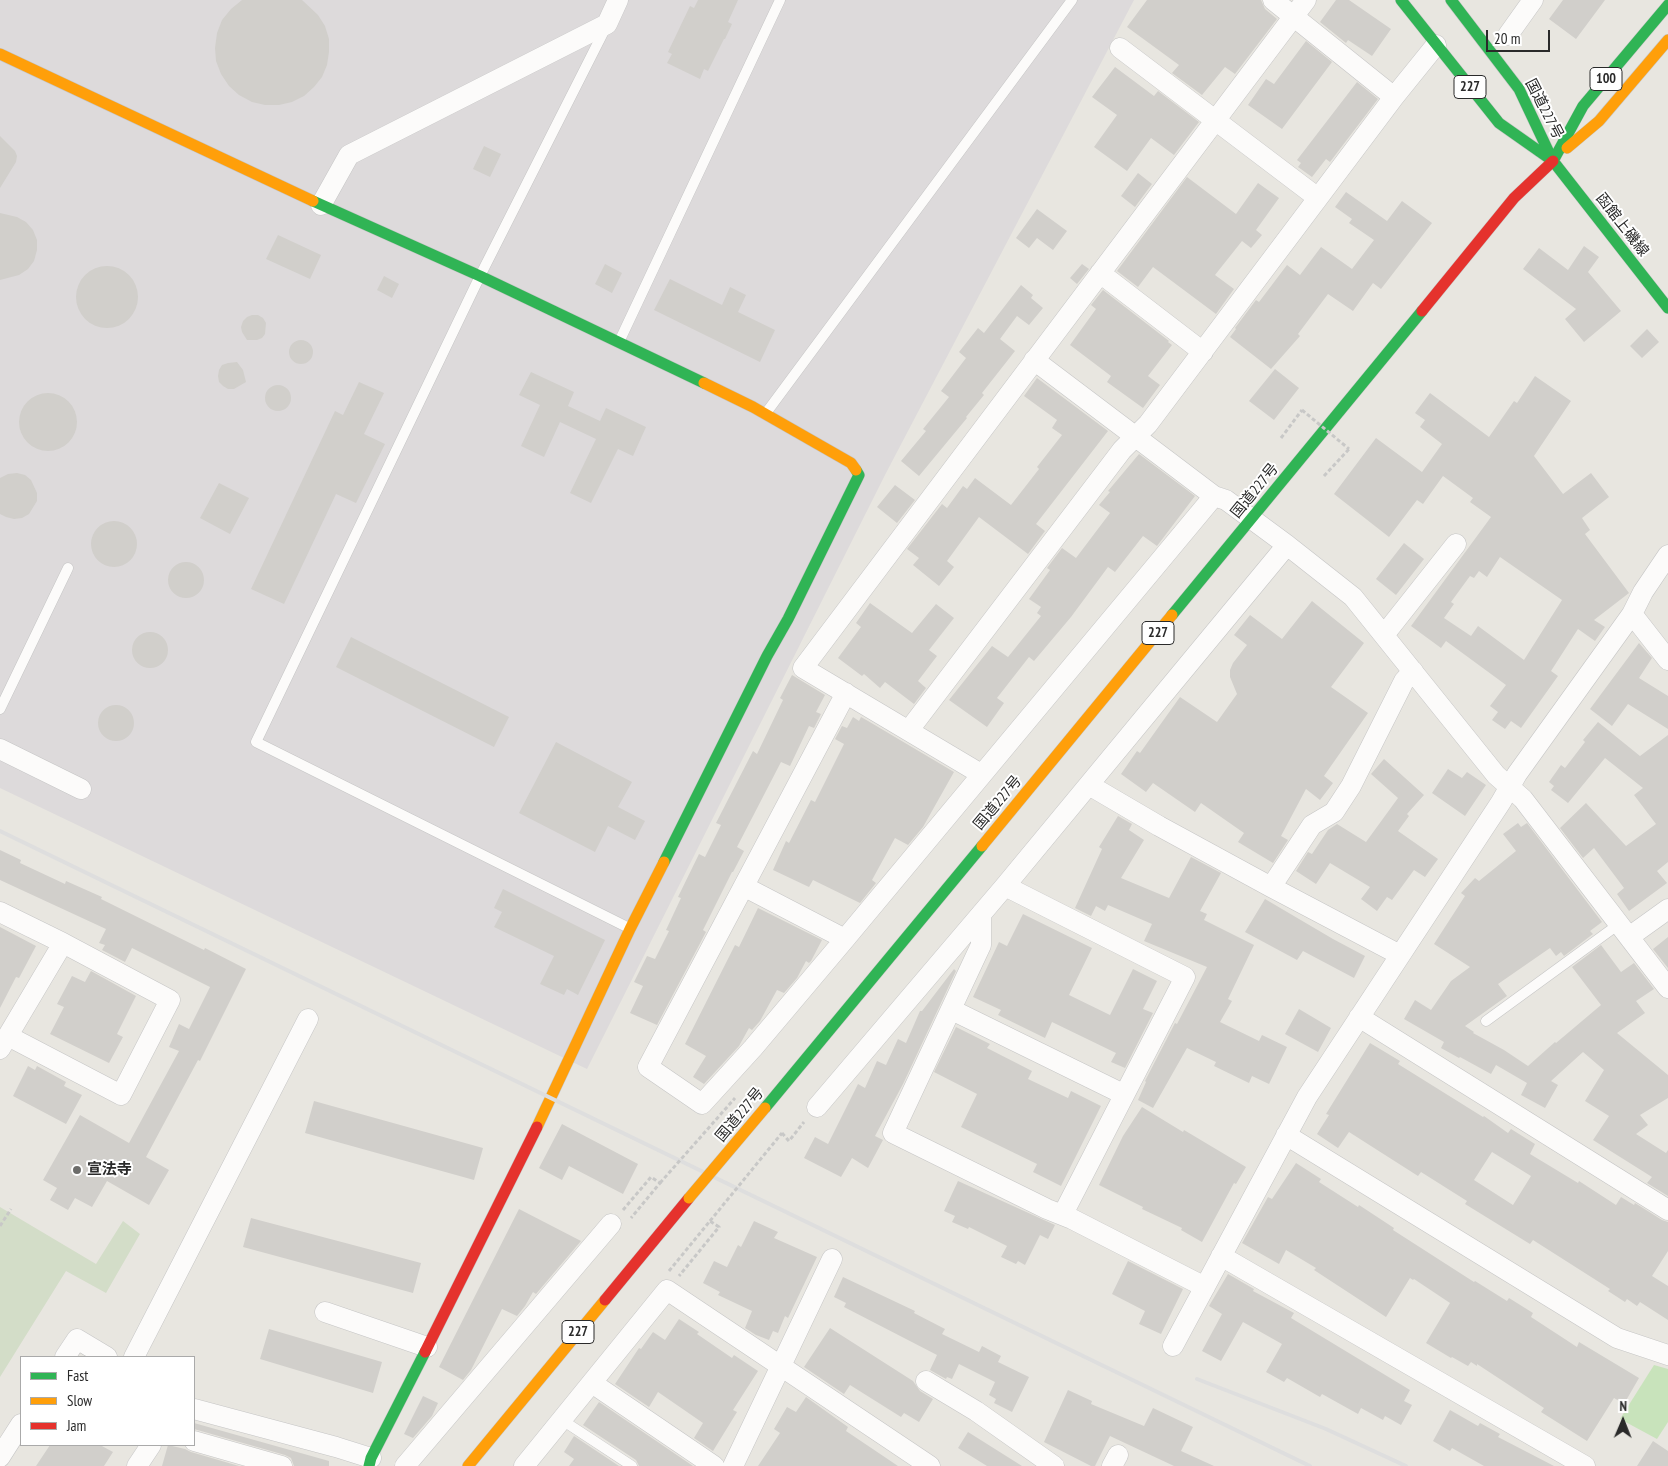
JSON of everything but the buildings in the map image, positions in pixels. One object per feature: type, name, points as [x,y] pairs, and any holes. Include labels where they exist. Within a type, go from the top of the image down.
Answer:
[{"type":"main road","name":"国道227号","points":[[1401,0],[1499,123],[1553,161]]},
{"type":"main road","name":"国道227号","points":[[1451,0],[1519,89],[1553,161]]},
{"type":"main road","name":"100","points":[[1553,161],[1583,106],[1668,4]]},
{"type":"main road","name":"100","points":[[1553,161],[1599,121],[1668,40]]},
{"type":"main road","points":[[0,54],[321,205],[480,276],[766,413],[851,463],[859,475],[630,929],[552,1098],[370,1462]]},
{"type":"main road","name":"国道227号","points":[[468,1466],[1252,519],[1514,198],[1553,161]]},
{"type":"main road","name":"函館上磯線","points":[[1553,161],[1668,308]]},
{"type":"street","points":[[321,205],[349,155],[607,24],[618,0]]},
{"type":"street","points":[[1273,0],[1300,8],[1394,97]]},
{"type":"street","points":[[1508,35],[1533,0]]},
{"type":"street","points":[[981,774],[803,668],[1300,8]]},
{"type":"street","points":[[909,730],[1122,450],[1136,438],[1203,352],[1394,97],[1436,46]]},
{"type":"street","points":[[1120,48],[1318,198]]},
{"type":"street","points":[[1100,273],[1203,352]]},
{"type":"street","points":[[1034,360],[1214,496],[1226,500],[1287,545],[1353,597],[1496,775],[1523,799],[1668,988]]},
{"type":"street","points":[[846,693],[745,887],[648,1067],[702,1104],[754,1048],[1214,496]]},
{"type":"street","points":[[1384,635],[1456,544]]},
{"type":"street","points":[[817,1107],[981,915],[1287,545]]},
{"type":"street","points":[[1173,1346],[1307,1097],[1509,787],[1632,614],[1643,592],[1668,555]]},
{"type":"street","points":[[1632,614],[1668,660]]},
{"type":"street","points":[[1270,888],[1312,825],[1334,812],[1351,786],[1404,681],[1413,671]]},
{"type":"street","points":[[0,749],[81,789]]},
{"type":"street","points":[[1089,784],[1159,826],[1270,888],[1400,955]]},
{"type":"street","points":[[1005,886],[1184,977],[1063,1214]]},
{"type":"street","points":[[745,887],[845,939]]},
{"type":"street","points":[[1624,930],[1668,909]]},
{"type":"street","points":[[0,912],[63,943],[170,1000],[121,1095],[4,1043],[63,943]]},
{"type":"street","points":[[981,915],[981,945],[893,1133],[1047,1210],[1063,1214],[1204,1287]]},
{"type":"street","points":[[952,1010],[1124,1094]]},
{"type":"street","points":[[1359,1017],[1668,1210]]},
{"type":"street","points":[[135,1356],[308,1019]]},
{"type":"street","points":[[1286,1135],[1617,1338],[1668,1355]]},
{"type":"street","points":[[405,1466],[611,1224]]},
{"type":"street","points":[[1221,1256],[1585,1466]]},
{"type":"street","points":[[733,1466],[832,1259]]},
{"type":"street","points":[[524,1466],[667,1290],[930,1466]]},
{"type":"street","points":[[325,1312],[427,1347]]},
{"type":"street","points":[[66,1356],[77,1339],[105,1356]]},
{"type":"street","points":[[926,1381],[976,1411],[1054,1466]]},
{"type":"street","points":[[592,1383],[714,1466]]},
{"type":"street","points":[[195,1409],[336,1447],[370,1462]]},
{"type":"street","points":[[0,1457],[20,1426]]},
{"type":"street","points":[[195,1441],[282,1466]]},
{"type":"street","points":[[137,1466],[150,1446]]},
{"type":"lane","points":[[619,343],[780,0]]},
{"type":"lane","points":[[766,413],[1072,0]]},
{"type":"lane","points":[[607,24],[480,276],[256,742],[630,929]]},
{"type":"lane","points":[[0,708],[68,568]]},
{"type":"lane","points":[[1486,1021],[1624,930]]},
{"type":"lane","points":[[562,1420],[632,1466]]},
{"type":"path","points":[[1281,438],[1302,410],[1349,449],[1324,476]]},
{"type":"path","points":[[611,1224],[651,1177],[660,1183],[735,1098]]},
{"type":"path","points":[[667,1290],[719,1228],[710,1221],[782,1133],[789,1140],[817,1107]]},
{"type":"path","points":[[0,1226],[11,1209]]},
{"type":"shaded area","points":[[0,0],[1134,0],[886,473],[587,1069],[0,788]]},
{"type":"green space","points":[[0,1207],[96,1264],[123,1221],[140,1234],[106,1293],[66,1271],[0,1377]]},
{"type":"green space","points":[[1654,1365],[1668,1369],[1668,1422],[1657,1439],[1620,1419]]},
{"type":"railway","points":[[0,831],[1310,1466]]},
{"type":"railway","points":[[1197,1379],[1326,1429],[1406,1466]]},
{"type":"traffic: fast","points":[[1401,0],[1499,123],[1553,161]]},
{"type":"traffic: fast","points":[[1451,0],[1519,89],[1552,159]]},
{"type":"traffic: fast","points":[[1553,161],[1583,106],[1668,5]]},
{"type":"traffic: fast","points":[[1553,161],[1668,308]]},
{"type":"traffic: fast","points":[[313,201],[480,276],[704,383]]},
{"type":"traffic: fast","points":[[1172,615],[1422,311]]},
{"type":"traffic: fast","points":[[664,862],[859,475],[856,470]]},
{"type":"traffic: fast","points":[[765,1108],[982,846]]},
{"type":"traffic: fast","points":[[369,1466],[371,1458],[425,1352]]},
{"type":"traffic: slow","points":[[1567,148],[1599,121],[1668,40]]},
{"type":"traffic: slow","points":[[0,54],[313,201]]},
{"type":"traffic: slow","points":[[704,383],[753,407],[851,463],[856,470]]},
{"type":"traffic: slow","points":[[982,846],[1172,615]]},
{"type":"traffic: slow","points":[[537,1127],[630,929],[664,862]]},
{"type":"traffic: slow","points":[[689,1198],[765,1108]]},
{"type":"traffic: slow","points":[[468,1466],[605,1300]]},
{"type":"traffic: jam","points":[[1422,311],[1514,198],[1553,161]]},
{"type":"traffic: jam","points":[[425,1352],[537,1127]]},
{"type":"traffic: jam","points":[[605,1300],[689,1198]]},
{"type":"place","name":"宣法寺","points":[[77,1170]]}]
